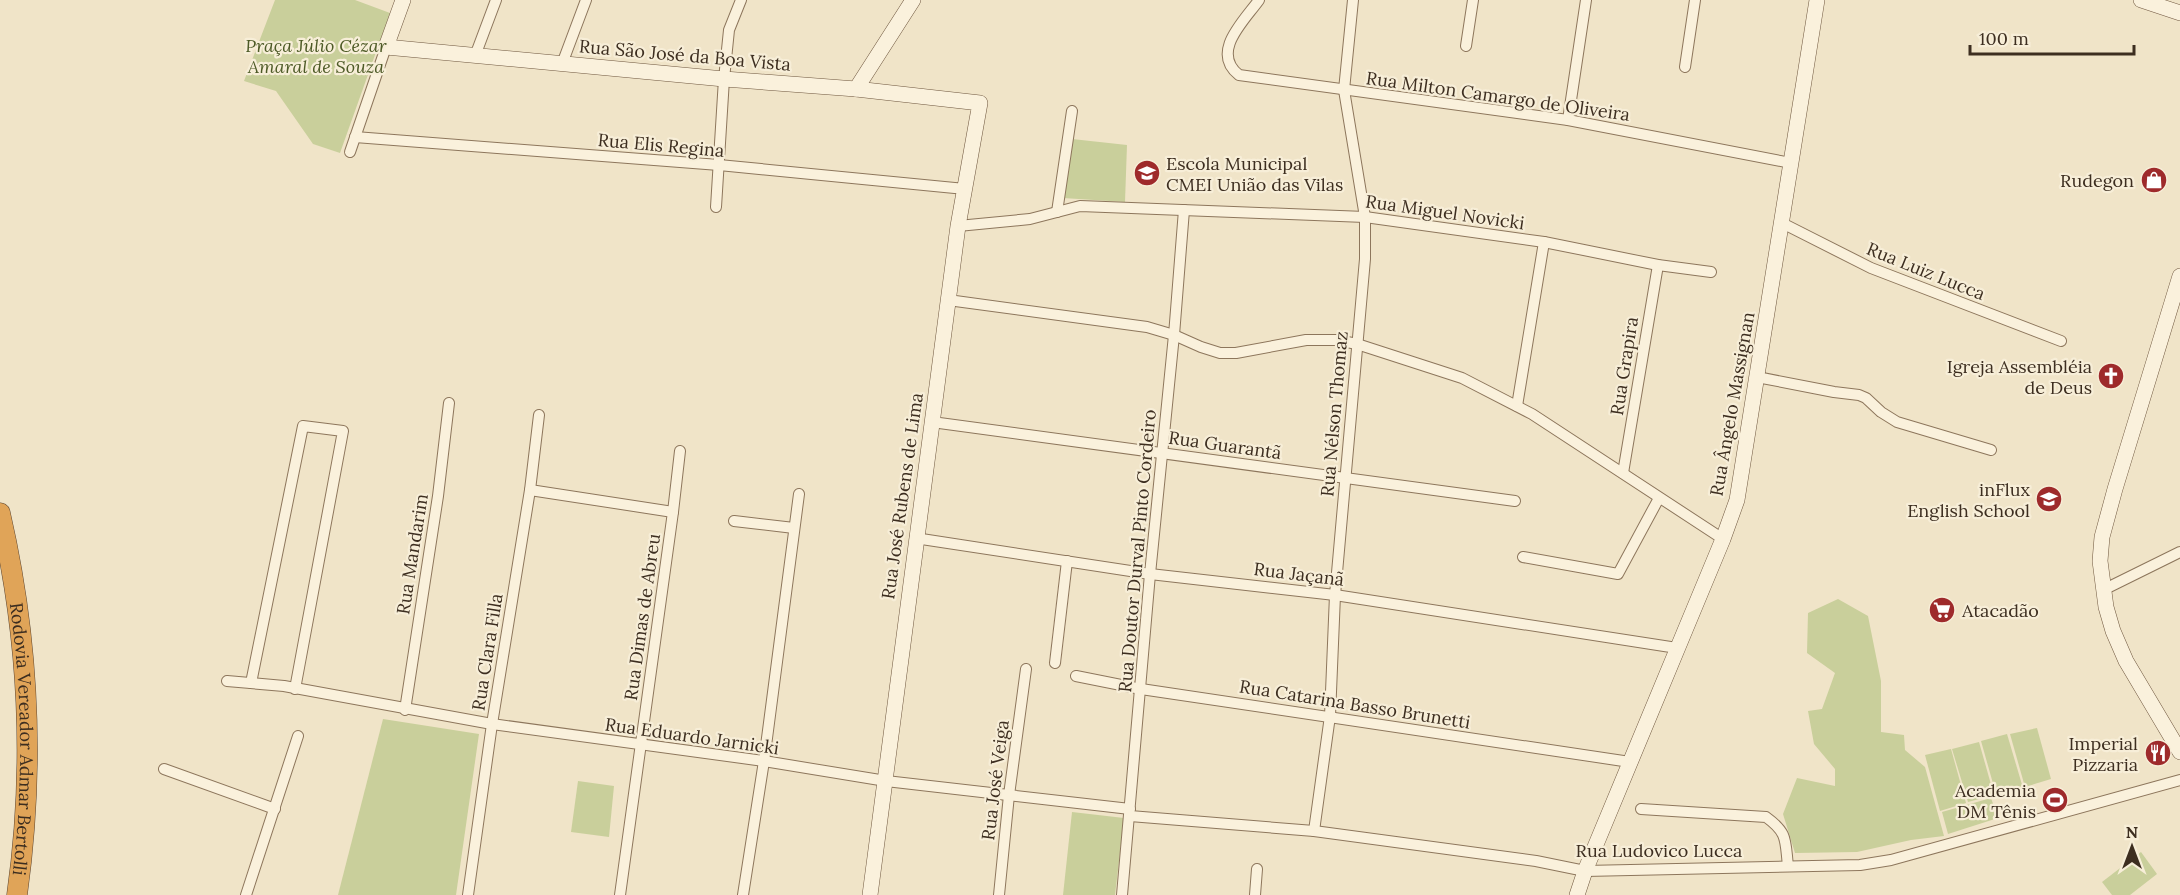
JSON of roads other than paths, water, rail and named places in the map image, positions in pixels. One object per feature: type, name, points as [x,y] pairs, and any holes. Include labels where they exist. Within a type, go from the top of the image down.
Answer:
[{"type":"highway","name":"Rodovia Vereador Admar Bertolli","points":[[0,513],[18,611],[28,701],[27,784],[17,895]]},
{"type":"street","points":[[350,152],[403,0]]},
{"type":"street","points":[[476,56],[495,0]]},
{"type":"street","points":[[562,64],[586,0]]},
{"type":"street","points":[[716,207],[729,30],[741,0]]},
{"type":"street","points":[[856,89],[913,0]]},
{"type":"street","name":"Rua Milton Camargo de Oliveira","points":[[1259,0],[1230,39],[1226,54],[1230,68],[1239,75],[1568,120],[1791,163]]},
{"type":"street","name":"Rua Nélson Thomaz","points":[[1314,831],[1329,716],[1335,595],[1365,259],[1365,217],[1344,90],[1353,0]]},
{"type":"street","points":[[1466,46],[1473,0]]},
{"type":"street","points":[[1568,120],[1586,0]]},
{"type":"street","points":[[1685,67],[1695,0]]},
{"type":"street","name":"Rua Ângelo Massignan","points":[[1577,895],[1723,538],[1740,487],[1817,0]]},
{"type":"street","points":[[2141,0],[2180,13]]},
{"type":"street","name":"Rua São José da Boa Vista","points":[[386,47],[856,89],[980,103]]},
{"type":"street","name":"Rua José Rubens de Lima","points":[[870,895],[915,538],[958,226],[980,103]]},
{"type":"street","points":[[1057,212],[1072,111]]},
{"type":"street","name":"Rua Elis Regina","points":[[355,137],[719,165],[965,189]]},
{"type":"street","name":"Rua Miguel Novicki","points":[[958,226],[1030,219],[1080,206],[1365,217],[1544,242],[1658,265],[1711,272]]},
{"type":"street","name":"Rua Doutor Durval Pinto Cordeiro","points":[[1122,895],[1184,210]]},
{"type":"street","name":"Rua Luiz Lucca","points":[[1782,223],[1871,268],[2061,341]]},
{"type":"street","points":[[1517,406],[1544,242]]},
{"type":"street","name":"Rua Grapira","points":[[1623,473],[1658,265]]},
{"type":"street","points":[[2179,280],[2102,537],[2100,561],[2103,590],[2113,631],[2126,662],[2180,752]]},
{"type":"street","points":[[948,300],[1147,327],[1220,353],[1236,353],[1306,340],[1336,340],[1357,344],[1462,378],[1517,406],[1723,538]]},
{"type":"street","points":[[1757,377],[1859,395],[1897,422],[1990,450]]},
{"type":"street","name":"Rua Mandarim","points":[[405,710],[438,496],[449,403]]},
{"type":"street","name":"Rua Clara Filla","points":[[468,895],[492,724],[530,490],[539,415]]},
{"type":"street","name":"Rua Guarantã","points":[[932,422],[1515,501]]},
{"type":"street","points":[[251,683],[303,426],[343,431],[295,689]]},
{"type":"street","name":"Rua Dimas de Abreu","points":[[620,895],[680,451]]},
{"type":"street","points":[[530,490],[673,512]]},
{"type":"street","points":[[743,895],[764,761],[799,494]]},
{"type":"street","points":[[1523,557],[1618,574],[1659,498]]},
{"type":"street","points":[[734,521],[794,528]]},
{"type":"street","name":"Rua Jaçanã","points":[[915,538],[1150,574],[1335,595],[1677,648]]},
{"type":"street","points":[[2103,590],[2180,552]]},
{"type":"street","points":[[1055,663],[1066,561]]},
{"type":"street","name":"Rua José Veiga","points":[[999,895],[1009,795],[1026,669]]},
{"type":"street","name":"Rua Catarina Basso Brunetti","points":[[1076,676],[1141,689],[1630,762]]},
{"type":"street","name":"Rua Eduardo Jarnicki","points":[[227,681],[295,689],[405,710],[640,746],[764,761],[886,781],[1009,795],[1130,813]]},
{"type":"street","points":[[246,895],[298,736]]},
{"type":"street","points":[[164,769],[275,809]]},
{"type":"street","name":"Rua Ludovico Lucca","points":[[1130,813],[1314,831],[1536,861],[1585,871],[1860,865],[1891,860],[2180,780]]},
{"type":"street","points":[[1641,809],[1766,817],[1780,827],[1784,836],[1788,866]]},
{"type":"street","points":[[1255,895],[1257,869]]},
{"type":"place","name":"Escola Municipal CMEI União das Vilas","points":[[1147,173]]},
{"type":"place","name":"Rudegon","points":[[2154,180]]},
{"type":"place","name":"Igreja Assembléia de Deus","points":[[2111,376]]},
{"type":"place","name":"inFlux English School","points":[[2049,499]]},
{"type":"place","name":"Atacadão","points":[[1942,610]]},
{"type":"place","name":"Imperial Pizzaria","points":[[2158,753]]},
{"type":"place","name":"Academia DM Tênis","points":[[2055,800]]},
{"type":"park label","name":"Praça Júlio Cézar Amaral de Souza","points":[[316,55]]}]
